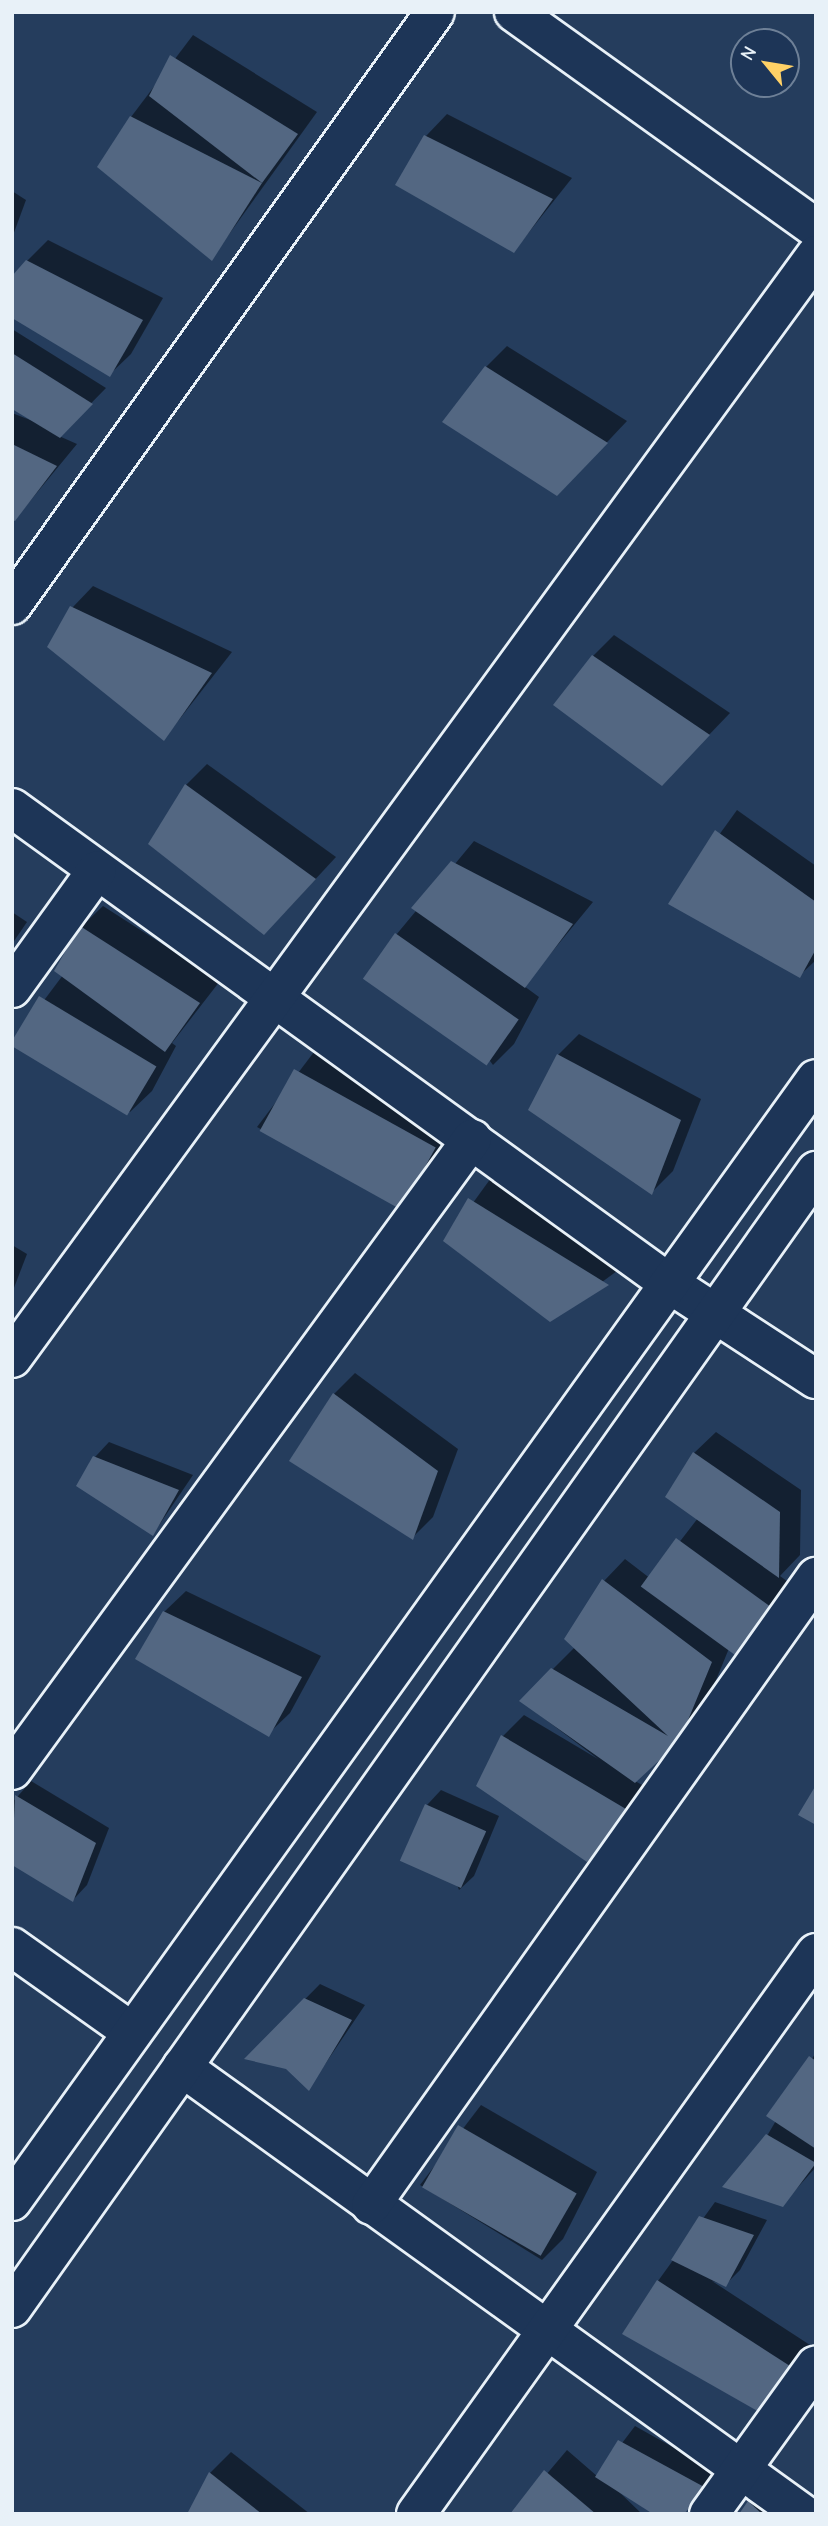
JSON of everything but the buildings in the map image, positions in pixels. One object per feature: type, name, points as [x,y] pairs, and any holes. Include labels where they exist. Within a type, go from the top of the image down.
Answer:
[{"type":"street","points":[[12,604],[435,12]]},
{"type":"street","points":[[514,12],[816,228]]},
{"type":"street","points":[[12,1358],[816,255]]},
{"type":"street","points":[[12,808],[275,994],[670,1284],[716,1310],[816,1379]]},
{"type":"street","points":[[12,988],[97,870]]},
{"type":"street","points":[[12,2201],[816,1079]]},
{"type":"street","points":[[12,1770],[472,1139]]},
{"type":"street","points":[[12,2308],[816,1171]]},
{"type":"street","points":[[371,2205],[816,1577]]},
{"type":"street","points":[[12,1947],[132,2032]]},
{"type":"street","points":[[416,2514],[816,1953]]},
{"type":"street","points":[[182,2067],[544,2331],[803,2514]]},
{"type":"street","points":[[709,2514],[816,2365]]}]
